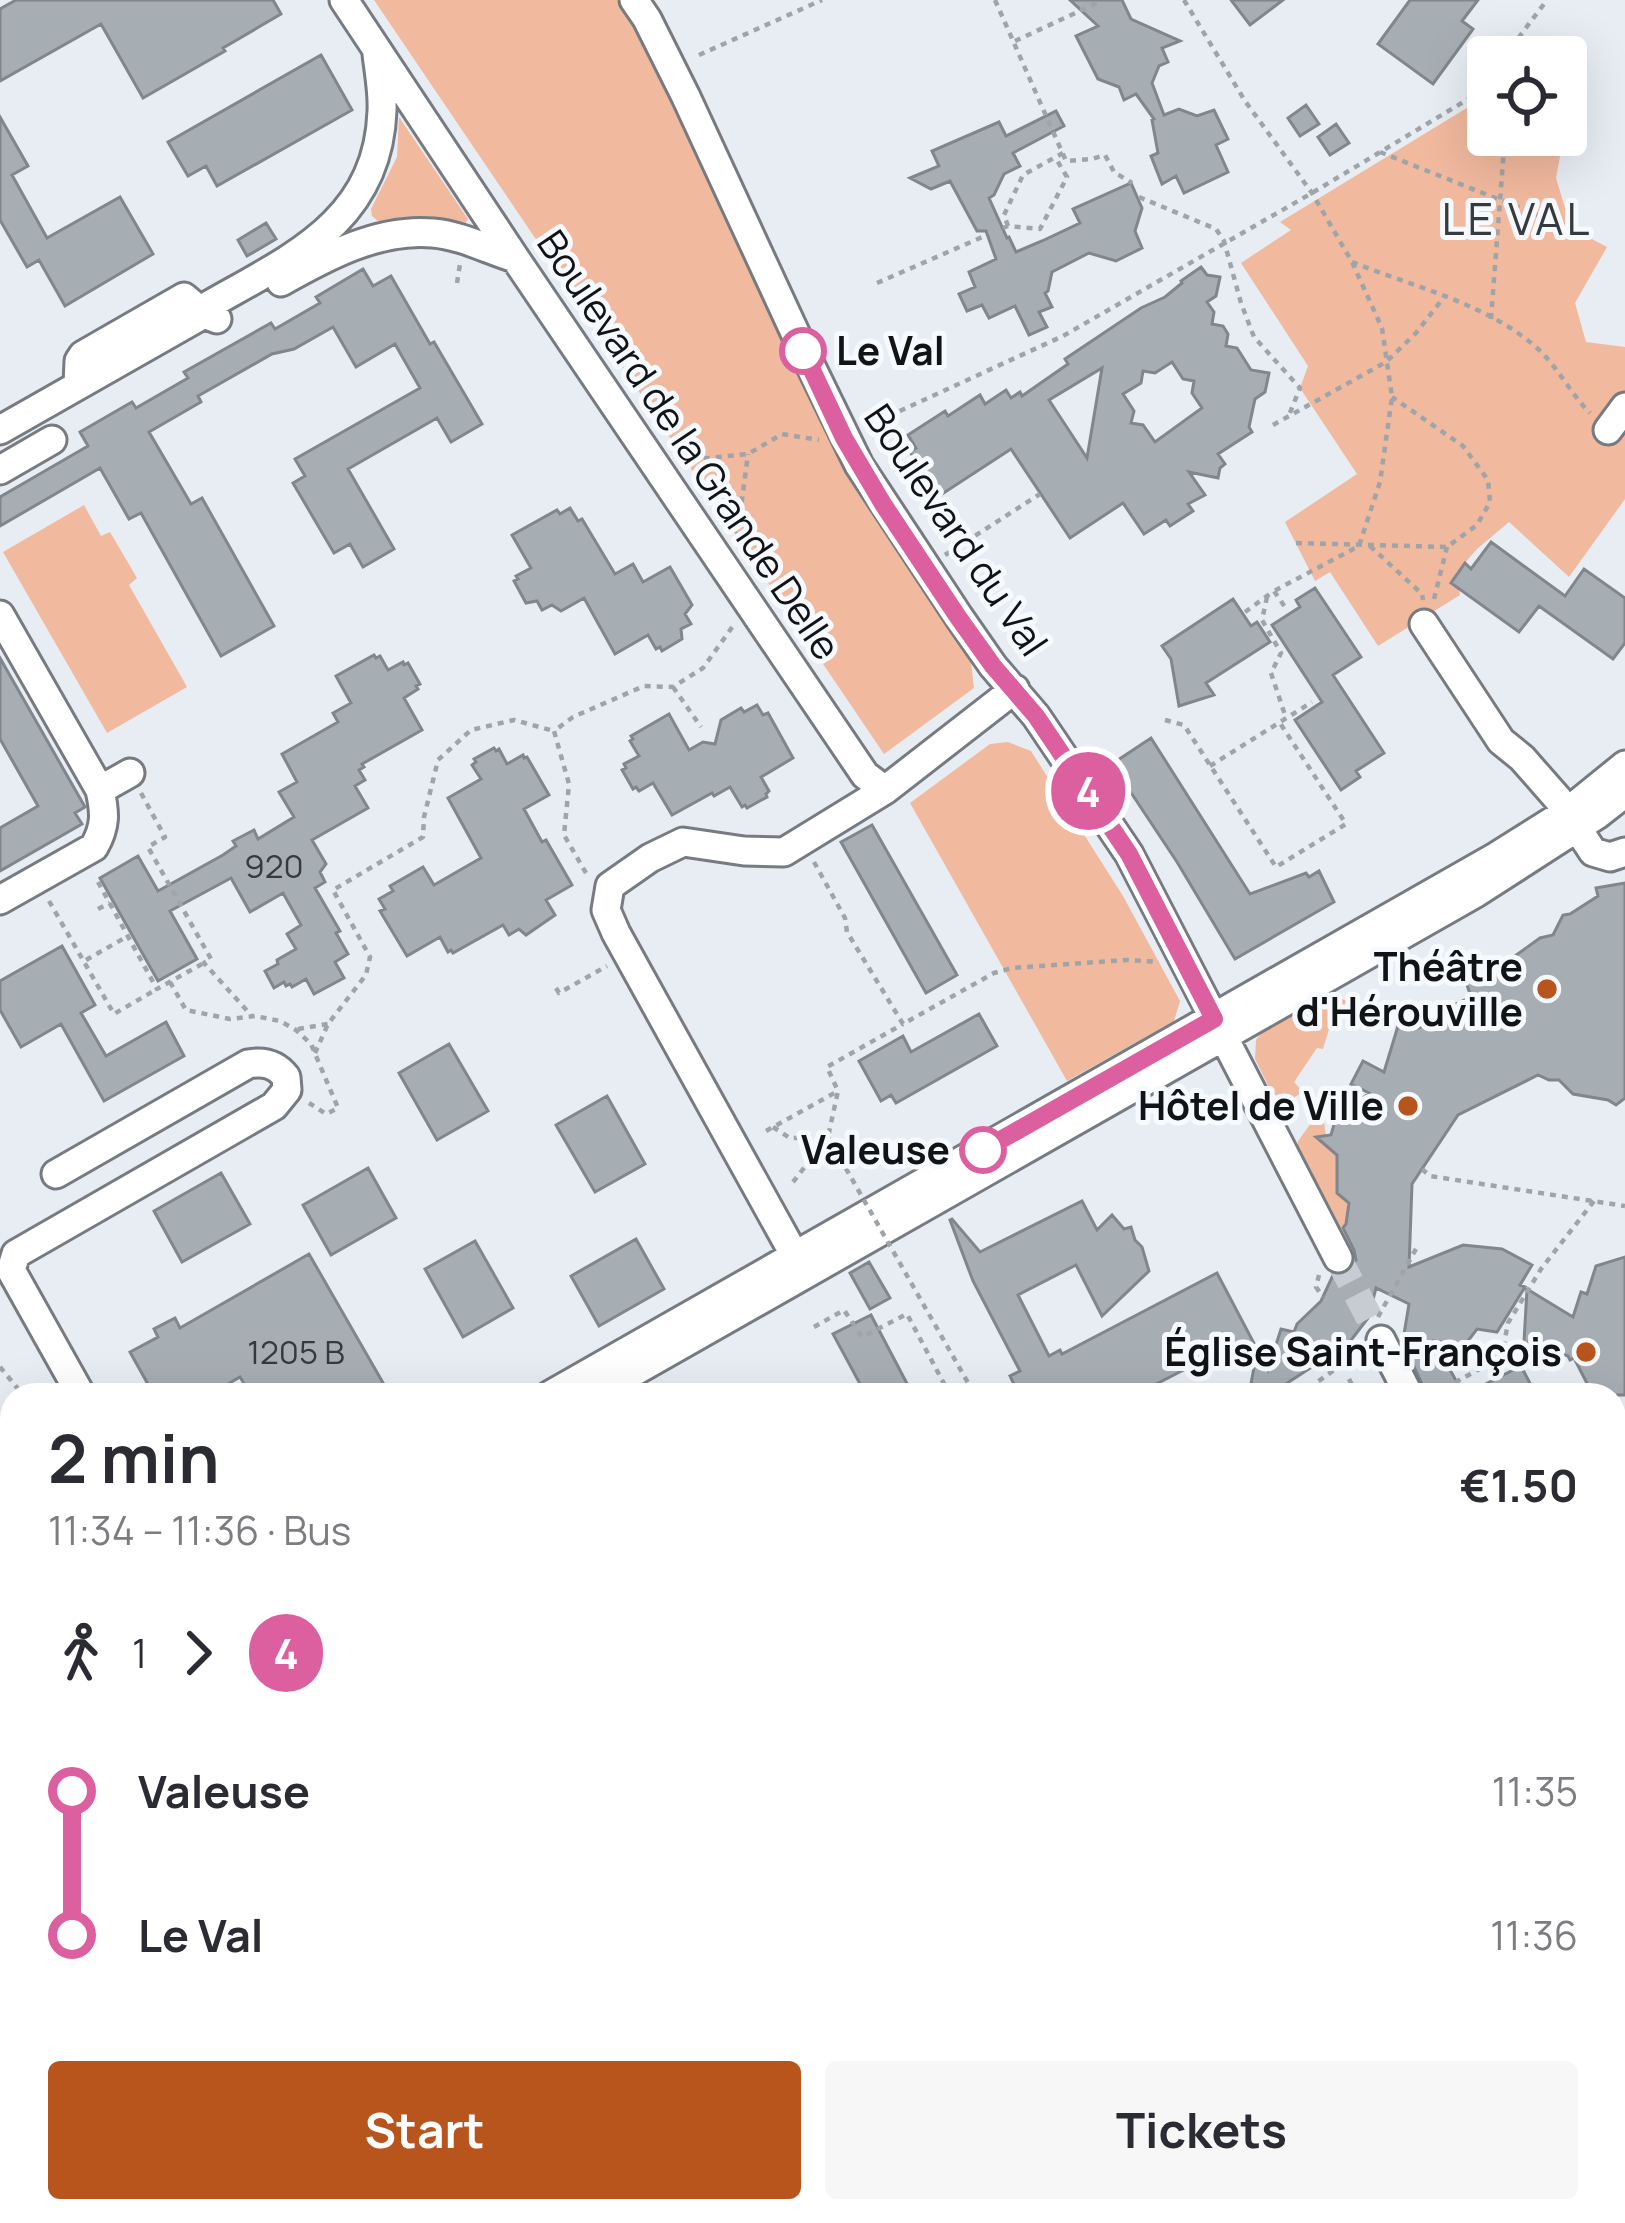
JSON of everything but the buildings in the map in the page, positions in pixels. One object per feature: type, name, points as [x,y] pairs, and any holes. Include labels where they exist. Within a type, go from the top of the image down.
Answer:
[{"type":"street","name":"Boulevard de la Grande Delle","points":[[344,0],[865,775],[885,790]]},
{"type":"street","name":"Boulevard du Val","points":[[634,0],[696,118],[844,438],[993,666],[1062,753],[1129,854],[1218,1028],[1328,1266]]},
{"type":"street","points":[[0,430],[204,314],[209,305],[296,255],[340,219],[361,193],[373,160],[382,109],[376,48]]},
{"type":"street","points":[[204,314],[217,319],[368,240],[436,232],[515,258]]},
{"type":"street","points":[[0,470],[52,440]]},
{"type":"street","points":[[0,615],[100,790],[106,816],[94,847],[0,900]]},
{"type":"street","points":[[1424,624],[1501,741],[1522,758],[1595,854],[1610,857],[1625,852]]},
{"type":"street","points":[[793,1269],[606,910],[610,886],[683,842],[784,852],[885,790],[1015,689]]},
{"type":"street","points":[[1571,820],[1625,765]]},
{"type":"street","points":[[100,790],[134,780]]},
{"type":"street","points":[[573,1383],[793,1269],[1218,1028],[1497,856],[1625,793]]},
{"type":"street","points":[[56,1174],[248,1064],[272,1065],[287,1080],[284,1097],[274,1106],[16,1254],[11,1270],[74,1383]]},
{"type":"street","points":[[611,1383],[793,1269]]},
{"type":"street","points":[[1381,1340],[1403,1383]]},
{"type":"path","points":[[699,55],[822,0]]},
{"type":"path","points":[[995,0],[1066,160],[1106,155],[1114,172],[1132,183]]},
{"type":"path","points":[[1184,0],[1352,262],[1382,328],[1392,397],[1380,482],[1359,546],[1245,611]]},
{"type":"path","points":[[1519,36],[1547,0]]},
{"type":"path","points":[[1013,41],[1097,3]]},
{"type":"path","points":[[860,429],[1064,336],[1467,99]]},
{"type":"path","points":[[1380,152],[1593,237]]},
{"type":"path","points":[[1055,157],[1066,177],[1040,229],[1005,227],[1004,214],[1023,175],[1055,157],[1063,153]]},
{"type":"path","points":[[1491,319],[1503,156]]},
{"type":"path","points":[[1139,197],[1216,229],[1254,337],[1300,388],[1288,415]]},
{"type":"path","points":[[877,283],[987,235]]},
{"type":"path","points":[[1352,262],[1445,296],[1491,319],[1537,348],[1579,402],[1617,419]]},
{"type":"path","points":[[457,283],[460,264]]},
{"type":"path","points":[[1273,424],[1386,362],[1445,296]]},
{"type":"path","points":[[1296,543],[1447,547],[1477,525],[1490,502],[1488,480],[1463,446],[1392,397]]},
{"type":"path","points":[[669,463],[748,454],[782,434],[836,442]]},
{"type":"path","points":[[737,538],[748,454]]},
{"type":"path","points":[[926,568],[1040,494]]},
{"type":"path","points":[[970,539],[979,552]]},
{"type":"path","points":[[1370,546],[1422,594],[1424,624]]},
{"type":"path","points":[[1424,624],[1447,547]]},
{"type":"path","points":[[1274,591],[1287,610]]},
{"type":"path","points":[[1165,721],[1184,725],[1276,868],[1346,824],[1283,720],[1271,673],[1281,653],[1262,620],[1267,597]]},
{"type":"path","points":[[554,731],[573,717],[644,686],[674,686],[703,668],[740,617]]},
{"type":"path","points":[[674,686],[700,727]]},
{"type":"path","points":[[1210,766],[1312,702]]},
{"type":"path","points":[[315,1054],[328,1024],[366,975],[370,957],[333,890],[423,837],[438,760],[471,730],[514,720],[554,731]]},
{"type":"path","points":[[554,731],[569,784],[564,836],[590,881],[607,894]]},
{"type":"path","points":[[40,886],[115,1014],[211,959],[148,847],[165,836],[134,780]]},
{"type":"path","points":[[803,841],[845,918],[847,932],[903,1024]]},
{"type":"path","points":[[98,882],[157,989]]},
{"type":"path","points":[[98,909],[110,903]]},
{"type":"path","points":[[84,961],[128,936]]},
{"type":"path","points":[[556,988],[559,993],[628,954]]},
{"type":"path","points":[[793,1182],[828,1137],[838,1091],[827,1067],[994,973],[1126,960],[1163,962]]},
{"type":"path","points":[[170,982],[186,1010],[230,1019],[250,1015],[204,963]]},
{"type":"path","points":[[296,1030],[328,1024]]},
{"type":"path","points":[[828,1137],[790,1138],[770,1129],[838,1091]]},
{"type":"path","points":[[828,1137],[967,1383]]},
{"type":"path","points":[[1422,1169],[1430,1176],[1625,1206]]},
{"type":"path","points":[[1455,1383],[1485,1366],[1504,1344],[1508,1323],[1541,1269],[1594,1201]]},
{"type":"path","points":[[1323,1297],[1316,1287],[1328,1266]]},
{"type":"path","points":[[814,1327],[844,1310],[862,1337],[907,1314],[944,1383]]},
{"type":"path","points":[[1349,1379],[1351,1383]]},
{"type":"shaded area","points":[[374,0],[617,0],[683,115],[835,448],[971,662],[974,688],[884,754]]},
{"type":"shaded area","points":[[1467,108],[1467,156],[1560,156],[1556,178],[1571,228],[1607,247],[1575,303],[1586,342],[1625,347],[1625,499],[1569,577],[1509,522],[1456,573],[1460,595],[1378,646],[1330,572],[1315,581],[1285,522],[1357,474],[1300,388],[1308,366],[1241,263],[1291,230],[1280,222]]},
{"type":"shaded area","points":[[399,117],[468,219],[465,224],[378,221],[372,216],[371,209],[397,157]]},
{"type":"shaded area","points":[[84,505],[101,536],[110,532],[137,578],[129,585],[187,687],[107,733],[3,552]]},
{"type":"shaded area","points":[[1008,742],[1031,751],[1123,896],[1180,1001],[1174,1021],[1067,1081],[910,803],[990,744]]},
{"type":"shaded area","points":[[1330,996],[1356,1003],[1354,1010],[1336,1006],[1323,1049],[1317,1048],[1294,1082],[1303,1092],[1290,1100],[1279,1098],[1255,1059],[1256,1040],[1266,1027]]},
{"type":"shaded area","points":[[1322,1108],[1326,1136],[1317,1138],[1337,1155],[1337,1193],[1349,1203],[1341,1229],[1298,1155],[1298,1141]]},
{"type":"tunnel","points":[[1338,1258],[1381,1340]]},
{"type":"bus line","name":"4","points":[[803,351],[844,438],[883,504],[958,617],[1036,716],[1129,854],[1214,1019],[983,1150]]},
{"type":"place","name":"Le Val","points":[[803,351]]},
{"type":"place","name":"Théâtre d'Hérouville","points":[[1547,989]]},
{"type":"place","name":"Hôtel de Ville","points":[[1408,1106]]},
{"type":"place","name":"Valeuse","points":[[983,1150]]},
{"type":"place","name":"Église Saint-François","points":[[1586,1352]]},
{"type":"district","name":"LE VAL","points":[[1517,219]]}]
